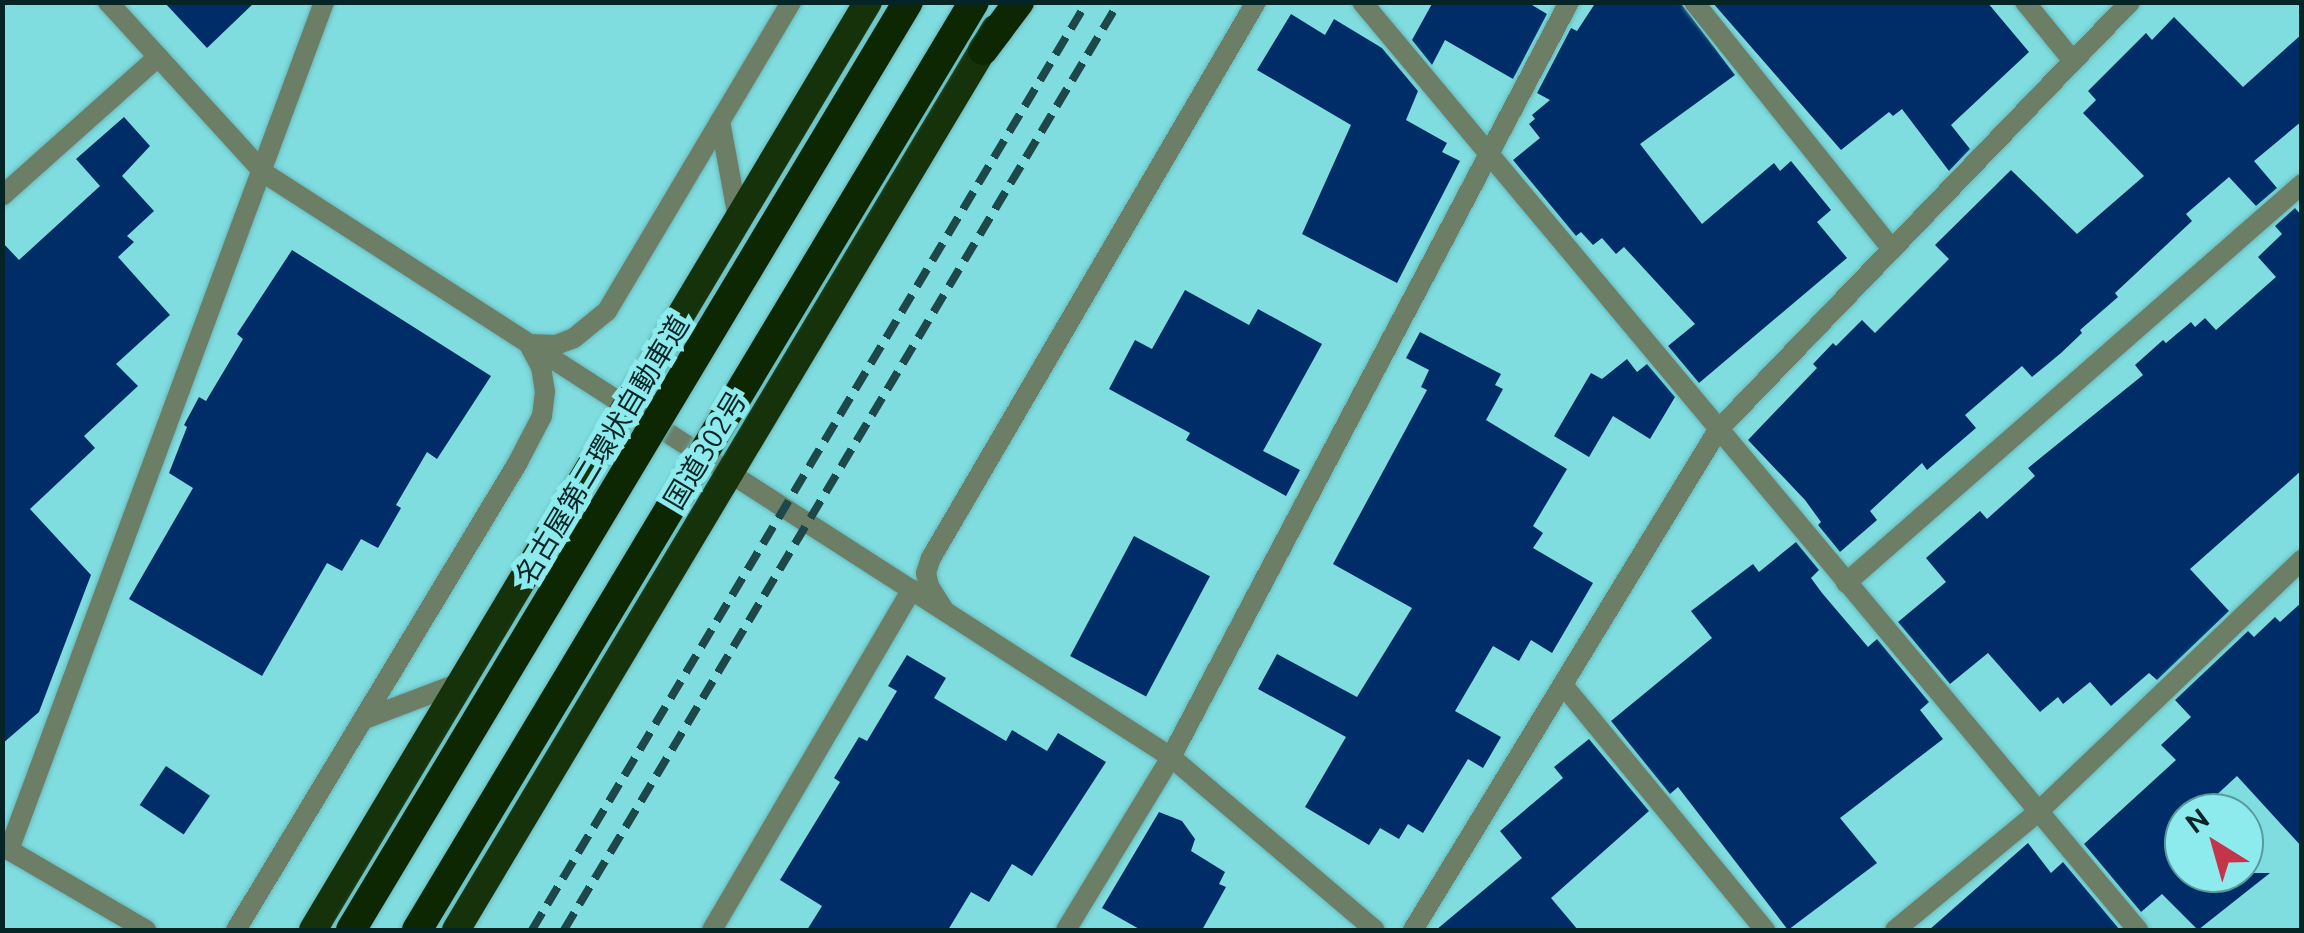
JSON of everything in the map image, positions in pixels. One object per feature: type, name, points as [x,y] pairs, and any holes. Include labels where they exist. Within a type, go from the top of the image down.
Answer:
[{"type":"highway","points":[[313,930],[868,2]]},
{"type":"highway","name":"名古屋第二環状自動車道","points":[[351,930],[908,2]]},
{"type":"highway","points":[[417,930],[974,2]]},
{"type":"highway","name":"国道302号","points":[[456,930],[1011,2]]},
{"type":"highway","points":[[982,50],[1020,2]]},
{"type":"street","points":[[108,2],[264,173],[1170,757],[1375,930]]},
{"type":"street","points":[[146,930],[6,846],[264,173],[324,2]]},
{"type":"street","points":[[528,344],[556,345],[574,338],[607,311],[791,2]]},
{"type":"street","points":[[944,610],[928,586],[926,572],[931,558],[1256,2]]},
{"type":"street","points":[[1362,2],[2138,930]]},
{"type":"street","points":[[1066,930],[1170,757],[1570,2]]},
{"type":"street","points":[[1694,2],[1892,249]]},
{"type":"street","points":[[2025,2],[2073,61]]},
{"type":"street","points":[[1414,930],[1718,430],[2130,2]]},
{"type":"street","points":[[2,196],[158,57]]},
{"type":"street","points":[[720,121],[738,218]]},
{"type":"street","points":[[1846,583],[2302,184]]},
{"type":"street","points":[[236,930],[542,416],[543,380],[528,344]]},
{"type":"street","points":[[1894,930],[2038,812],[2302,560]]},
{"type":"street","points":[[712,930],[912,589]]},
{"type":"street","points":[[362,722],[384,708],[462,682]]},
{"type":"street","points":[[1563,685],[1765,930]]},
{"type":"building","points":[[164,2],[255,2],[207,48]]},
{"type":"building","points":[[1433,2],[1527,2],[1547,14],[1513,79],[1445,40],[1432,65],[1412,40]]},
{"type":"building","points":[[1596,2],[1680,2],[1735,75],[1640,144],[1702,224],[1774,163],[1780,171],[1791,161],[1831,210],[1817,222],[1847,258],[1699,383],[1668,346],[1695,324],[1624,247],[1616,254],[1602,238],[1593,245],[1581,232],[1576,236],[1513,160],[1540,138],[1529,124],[1535,119],[1532,115],[1550,100],[1537,93],[1571,28],[1577,31]]},
{"type":"building","points":[[1712,2],[1987,2],[2029,52],[1951,125],[1970,149],[1949,171],[1902,109],[1893,116],[1889,112],[1841,150]]},
{"type":"building","points":[[1291,14],[1325,35],[1334,19],[1382,48],[1418,91],[1406,120],[1447,143],[1442,152],[1460,161],[1397,283],[1302,234],[1351,125],[1257,70]]},
{"type":"building","points":[[2174,17],[2243,87],[2302,34],[2302,121],[2254,161],[2277,188],[2256,206],[2229,177],[2186,214],[2192,221],[2115,293],[2118,297],[2080,330],[2082,333],[2061,353],[2032,377],[2022,366],[1965,415],[1976,428],[1927,470],[1922,463],[1870,511],[1877,520],[1840,552],[1818,525],[1821,522],[1805,500],[1748,440],[1817,368],[1813,364],[1833,343],[1836,346],[1862,320],[1875,333],[1949,259],[1935,245],[2011,170],[2077,234],[2144,176],[2083,113],[2096,100],[2088,91],[2146,33],[2152,40]]},
{"type":"building","points":[[124,117],[150,146],[122,176],[154,211],[127,236],[134,242],[118,257],[170,315],[116,364],[138,386],[84,436],[95,448],[30,509],[91,575],[39,712],[2,744],[2,242],[19,260],[100,186],[76,159]]},
{"type":"building","points":[[2295,208],[2302,216],[2302,470],[2190,569],[2229,611],[2157,680],[2149,673],[2111,706],[2090,682],[2063,704],[2058,697],[2040,712],[1988,653],[1950,684],[1898,622],[1946,582],[1926,558],[1980,511],[1987,519],[2035,476],[2028,468],[2143,375],[2135,365],[2163,340],[2166,343],[2191,322],[2195,327],[2205,318],[2216,330],[2276,277],[2258,257],[2282,234],[2275,226]]},
{"type":"building","points":[[292,250],[491,376],[437,459],[427,452],[396,505],[401,508],[378,548],[361,539],[342,571],[327,563],[262,676],[129,599],[193,488],[169,473],[187,427],[184,425],[199,397],[206,401],[243,339],[237,334]]},
{"type":"building","points":[[1185,290],[1249,325],[1258,309],[1322,344],[1263,451],[1300,470],[1286,496],[1186,440],[1190,433],[1109,389],[1135,340],[1152,349]]},
{"type":"building","points":[[1420,332],[1501,374],[1495,385],[1503,389],[1486,420],[1567,469],[1533,526],[1543,533],[1533,548],[1593,583],[1552,653],[1531,640],[1519,661],[1493,646],[1455,711],[1501,737],[1483,768],[1468,759],[1423,833],[1408,824],[1399,839],[1380,828],[1369,845],[1305,807],[1346,737],[1258,689],[1277,654],[1357,697],[1412,608],[1333,564],[1427,390],[1421,387],[1429,370],[1406,358]]},
{"type":"building","points":[[1627,359],[1637,372],[1647,364],[1675,397],[1650,439],[1613,416],[1589,457],[1554,436],[1591,373],[1602,379]]},
{"type":"building","points":[[1134,536],[1210,576],[1146,696],[1070,656]]},
{"type":"building","points":[[1796,542],[1819,570],[1811,578],[1822,593],[1868,647],[1877,639],[1929,702],[1920,710],[1943,739],[1840,818],[1877,863],[1788,930],[1678,787],[1670,794],[1611,721],[1712,638],[1691,611],[1753,564],[1759,572]]},
{"type":"building","points":[[2302,602],[2302,847],[2264,805],[2264,793],[2253,793],[2237,776],[2219,793],[2164,793],[2164,893],[2245,893],[2198,930],[2162,894],[2141,912],[2084,844],[2176,760],[2161,745],[2191,717],[2175,700],[2248,631],[2254,637],[2275,617],[2280,622]]},
{"type":"building","points":[[907,655],[946,678],[934,698],[1006,741],[1012,730],[1047,751],[1058,733],[1106,762],[1032,876],[1012,864],[989,902],[971,892],[948,930],[807,930],[822,906],[780,880],[840,782],[834,778],[859,737],[867,741],[897,691],[888,686]]},
{"type":"building","points":[[1589,739],[1649,811],[1551,898],[1578,930],[1436,930],[1522,858],[1500,831],[1563,778],[1554,767]]},
{"type":"building","points":[[166,766],[210,796],[184,835],[140,805]]},
{"type":"building","points":[[1159,812],[1182,821],[1195,839],[1191,851],[1225,872],[1219,884],[1226,887],[1202,930],[1141,930],[1102,908]]},
{"type":"building","points":[[2028,843],[2051,873],[2063,862],[2120,930],[1929,930]]},
{"type":"railway","points":[[532,930],[1087,2]]},
{"type":"railway","points":[[564,930],[1119,2]]}]
